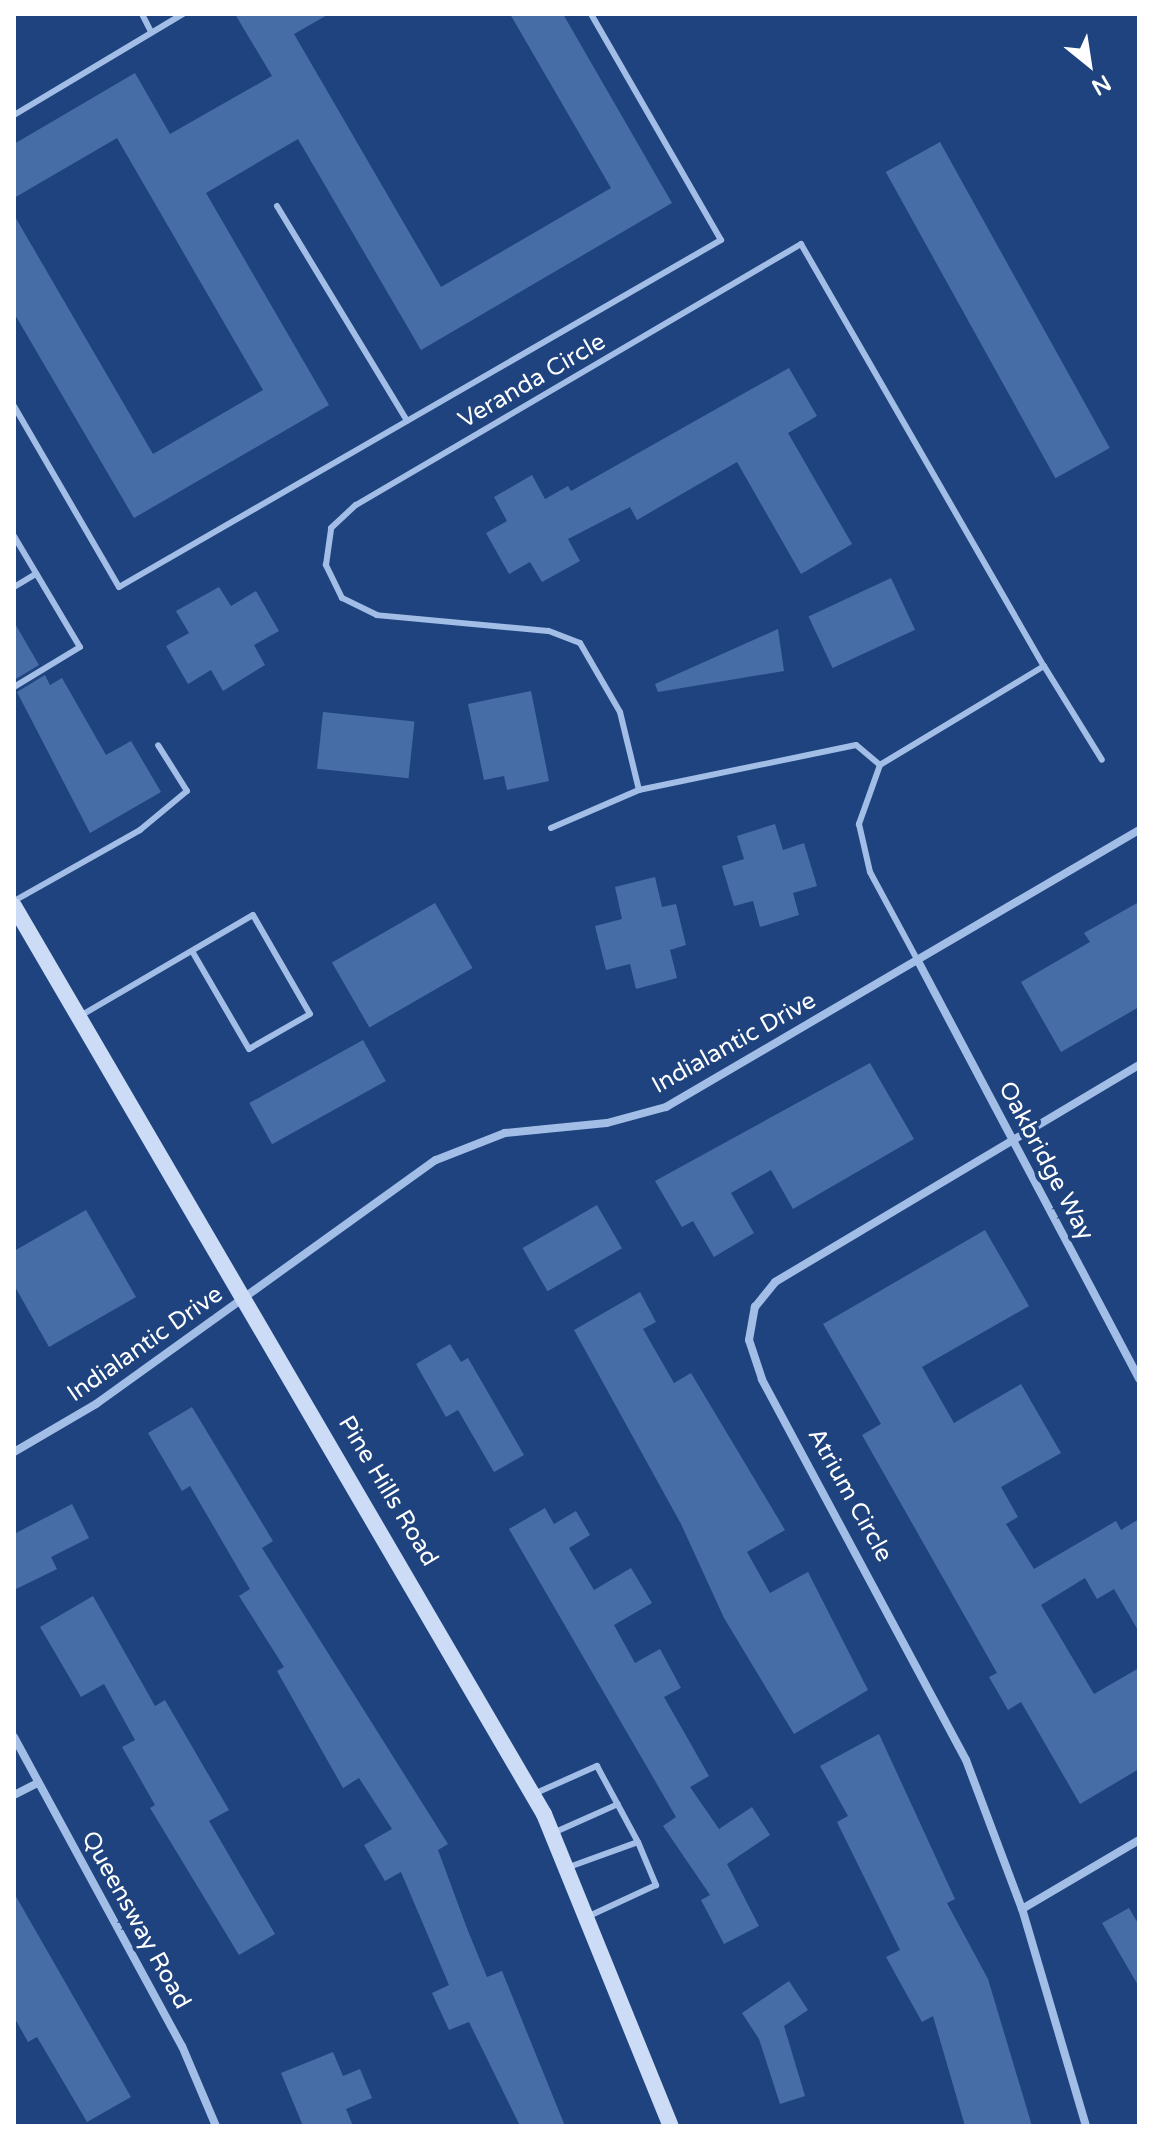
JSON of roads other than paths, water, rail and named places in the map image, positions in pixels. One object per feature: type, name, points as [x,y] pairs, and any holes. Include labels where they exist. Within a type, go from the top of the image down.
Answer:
[{"type":"main road","name":"Pine Hills Road","points":[[14,903],[533,1794],[591,1915],[671,2126]]},
{"type":"street","name":"Indialantic Drive","points":[[14,1452],[96,1404],[436,1160],[505,1133],[607,1123],[666,1107],[1139,830]]},
{"type":"street","name":"Oakbridge Way","points":[[918,961],[1139,1379]]},
{"type":"street","name":"Atrium Circle","points":[[1086,2126],[1022,1909],[966,1760],[762,1379],[749,1340],[755,1307],[775,1282],[1139,1065]]},
{"type":"street","name":"Queensway Road","points":[[14,1737],[182,2046],[216,2126]]},
{"type":"street","points":[[14,1795],[38,1783]]},
{"type":"street","points":[[1022,1909],[1139,1840]]},
{"type":"lane","points":[[142,14],[151,32]]},
{"type":"lane","points":[[14,115],[183,14]]},
{"type":"lane","points":[[14,406],[119,587],[721,240],[591,14]]},
{"type":"lane","points":[[277,206],[407,421]]},
{"type":"lane","name":"Veranda Circle","points":[[639,790],[620,712],[580,643],[548,631],[377,615],[342,598],[326,565],[331,528],[356,505],[801,244],[1044,666]]},
{"type":"lane","points":[[14,536],[78,653],[14,687]]},
{"type":"lane","points":[[14,587],[36,574]]},
{"type":"lane","points":[[918,961],[870,872],[859,824],[880,765],[1044,666],[1102,760]]},
{"type":"lane","points":[[14,903],[140,830],[187,791],[158,745]]},
{"type":"lane","points":[[551,828],[639,790],[856,745],[880,765]]},
{"type":"lane","points":[[80,1016],[253,915],[310,1014],[249,1049],[192,951]]},
{"type":"lane","points":[[533,1794],[597,1766],[638,1842],[656,1885],[591,1915]]},
{"type":"lane","points":[[553,1833],[618,1804]]},
{"type":"lane","points":[[569,1867],[638,1842]]}]
